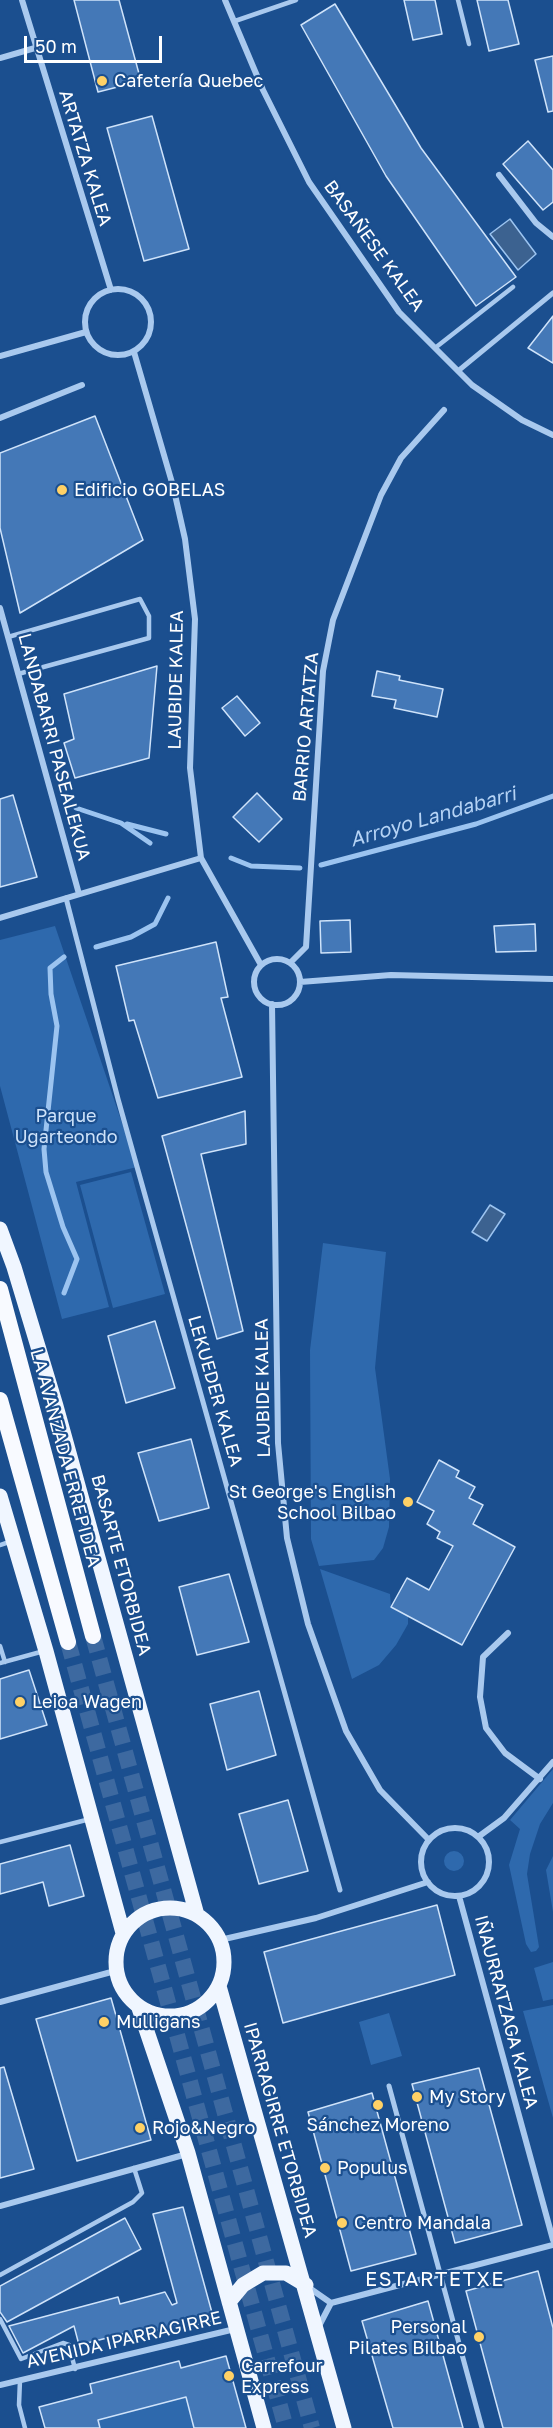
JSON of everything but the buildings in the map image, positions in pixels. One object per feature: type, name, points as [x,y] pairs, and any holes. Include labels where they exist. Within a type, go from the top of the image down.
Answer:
[{"type":"highway","name":"LA AVANZADA ERREPIDEA","points":[[0,1289],[93,1636]]},
{"type":"highway","points":[[0,1400],[68,1642]]},
{"type":"main road","name":"BASARTE ETORBIDEA","points":[[0,1229],[14,1267],[56,1406],[197,1915]]},
{"type":"main road","points":[[0,1496],[7,1543],[46,1651],[123,1933]]},
{"type":"main road","points":[[175,1908],[197,1915],[209,1924],[219,1940],[224,1960],[219,1986],[212,1998],[196,2010],[177,2017],[158,2016],[140,2008],[123,1992],[115,1971],[116,1951],[123,1933],[137,1918],[155,1909],[175,1908]]},
{"type":"main road","name":"IPARRAGIRRE ETORBIDEA","points":[[219,1986],[317,2330]]},
{"type":"main road","points":[[140,2008],[188,2153],[264,2428]]},
{"type":"main road","points":[[229,2302],[243,2284],[263,2273],[286,2273],[306,2285]]},
{"type":"main road","points":[[317,2330],[344,2428]]},
{"type":"street","name":"ARTATZA KALEA","points":[[22,0],[111,290]]},
{"type":"street","name":"BASAÑESE KALEA","points":[[225,0],[263,90],[309,182],[399,312],[472,386],[522,420],[553,435]]},
{"type":"street","points":[[0,58],[35,48]]},
{"type":"street","points":[[499,175],[536,223],[553,237]]},
{"type":"street","points":[[111,290],[132,292],[147,307],[150,327],[147,337],[134,351],[114,356],[96,347],[86,332],[84,322],[89,305],[102,293],[111,290]]},
{"type":"street","points":[[458,371],[553,293]]},
{"type":"street","points":[[0,356],[86,332]]},
{"type":"street","name":"LAUBIDE KALEA","points":[[134,351],[173,486],[185,539],[195,619],[190,768],[201,858],[261,965]]},
{"type":"street","points":[[0,418],[82,385]]},
{"type":"street","name":"BARRIO ARTATZA","points":[[290,963],[306,947],[323,671],[333,620],[381,495],[401,458],[444,410]]},
{"type":"street","name":"LANDABARRI PASEALEKUA","points":[[0,608],[79,894]]},
{"type":"street","points":[[0,918],[201,858]]},
{"type":"street","name":"LEKUEDER KALEA","points":[[66,898],[118,1099],[340,1890]]},
{"type":"street","points":[[275,959],[290,963],[295,968],[300,982],[291,1000],[278,1005],[265,1001],[256,991],[255,977],[261,965],[275,959]]},
{"type":"street","points":[[300,982],[391,975],[553,979]]},
{"type":"street","name":"LAUBIDE KALEA","points":[[272,1004],[278,1443],[287,1538],[308,1624],[346,1731],[380,1790],[429,1840]]},
{"type":"street","points":[[508,1633],[483,1657],[480,1697],[486,1728],[505,1753],[540,1779]]},
{"type":"street","points":[[478,1837],[504,1818],[540,1779],[553,1761]]},
{"type":"street","points":[[458,1828],[478,1837],[485,1845],[489,1867],[479,1887],[459,1896],[436,1890],[428,1882],[421,1861],[429,1840],[437,1833],[458,1828]]},
{"type":"street","points":[[219,1940],[316,1918],[428,1882]]},
{"type":"street","name":"IÑAURRATZAGA KALEA","points":[[459,1896],[553,2240]]},
{"type":"street","points":[[0,2002],[115,1971]]},
{"type":"street","points":[[389,2086],[482,2428]]},
{"type":"street","points":[[0,2206],[188,2153]]},
{"type":"street","points":[[317,2330],[331,2303],[553,2245]]},
{"type":"street","points":[[306,2285],[331,2303]]},
{"type":"street","name":"AVENIDA IPARRAGIRRE","points":[[0,2385],[75,2369],[235,2329]]},
{"type":"lane","points":[[235,21],[296,0]]},
{"type":"lane","points":[[458,0],[469,44]]},
{"type":"lane","points":[[435,348],[513,286]]},
{"type":"lane","points":[[8,637],[141,599],[149,616],[149,638],[18,674]]},
{"type":"lane","points":[[0,1646],[3,1662],[46,1651]]},
{"type":"lane","points":[[0,1842],[93,1818]]},
{"type":"lane","points":[[0,2275],[133,2202],[142,2193],[134,2168]]},
{"type":"lane","points":[[0,2319],[21,2359],[63,2343],[69,2345],[75,2369]]},
{"type":"lane","name":"AVENIDA IPARRAGIRRE","points":[[20,2380],[19,2405],[25,2428]]},
{"type":"green space","name":"Parque Ugarteondo","points":[[55,926],[137,1167],[76,1182],[109,1307],[62,1319],[0,1086],[0,940]]},
{"type":"green space","points":[[131,1172],[165,1294],[113,1308],[80,1185]]},
{"type":"green space","points":[[323,1243],[386,1252],[375,1368],[390,1479],[389,1527],[383,1548],[374,1560],[319,1566],[311,1539],[310,1350]]},
{"type":"green space","points":[[320,1569],[390,1594],[391,1607],[408,1615],[408,1624],[396,1645],[379,1665],[352,1679]]},
{"type":"green space","points":[[553,1769],[553,1803],[540,1824],[530,1854],[527,1874],[539,1947],[536,1951],[531,1952],[526,1944],[509,1865],[520,1829],[510,1820]]},
{"type":"green space","points":[[454,1851],[461,1854],[464,1861],[461,1868],[454,1871],[447,1868],[444,1861],[447,1854]]},
{"type":"green space","points":[[553,1856],[553,1912],[546,1870]]},
{"type":"green space","points":[[553,1962],[553,1999],[543,2001],[534,1968]]},
{"type":"green space","points":[[553,2005],[553,2118],[523,2011]]},
{"type":"green space","points":[[389,2013],[402,2056],[371,2065],[359,2022]]},
{"type":"green space","points":[[186,2397],[194,2428],[100,2428],[98,2420]]},
{"type":"shaded area","points":[[510,219],[536,254],[518,270],[490,234]]},
{"type":"shaded area","points":[[490,1205],[505,1214],[487,1241],[472,1232]]},
{"type":"waterway","name":"Arroyo Landabarri","points":[[321,865],[476,824],[553,796]]},
{"type":"waterway","points":[[76,808],[121,823],[150,843]]},
{"type":"waterway","name":"Arroyo Landabarri","points":[[127,824],[166,834]]},
{"type":"waterway","name":"Arroyo Landabarri","points":[[231,858],[251,866],[300,868]]},
{"type":"waterway","points":[[96,947],[131,937],[155,924],[168,898]]},
{"type":"waterway","points":[[64,957],[50,968],[51,994],[57,1026],[44,1149],[46,1172],[63,1227],[77,1259],[64,1293]]},
{"type":"tunnel","points":[[93,1636],[312,2428]]},
{"type":"tunnel","points":[[68,1642],[286,2428]]},
{"type":"place","name":"Cafetería Quebec","points":[[102,81]]},
{"type":"place","name":"Edificio GOBELAS","points":[[62,490]]},
{"type":"place","name":"St George's English School Bilbao","points":[[408,1502]]},
{"type":"place","name":"Leioa Wagen","points":[[20,1702]]},
{"type":"place","name":"Mulligans","points":[[104,2022]]},
{"type":"place","name":"My Story","points":[[417,2097]]},
{"type":"place","name":"Sánchez Moreno","points":[[378,2105]]},
{"type":"place","name":"Rojo&Negro","points":[[140,2128]]},
{"type":"place","name":"Populus","points":[[325,2168]]},
{"type":"place","name":"Centro Mandala","points":[[342,2223]]},
{"type":"place","name":"Personal Pilates Bilbao","points":[[479,2337]]},
{"type":"place","name":"Carrefour Express","points":[[229,2376]]},
{"type":"district","name":"ESTARTETXE","points":[[435,2280]]}]
